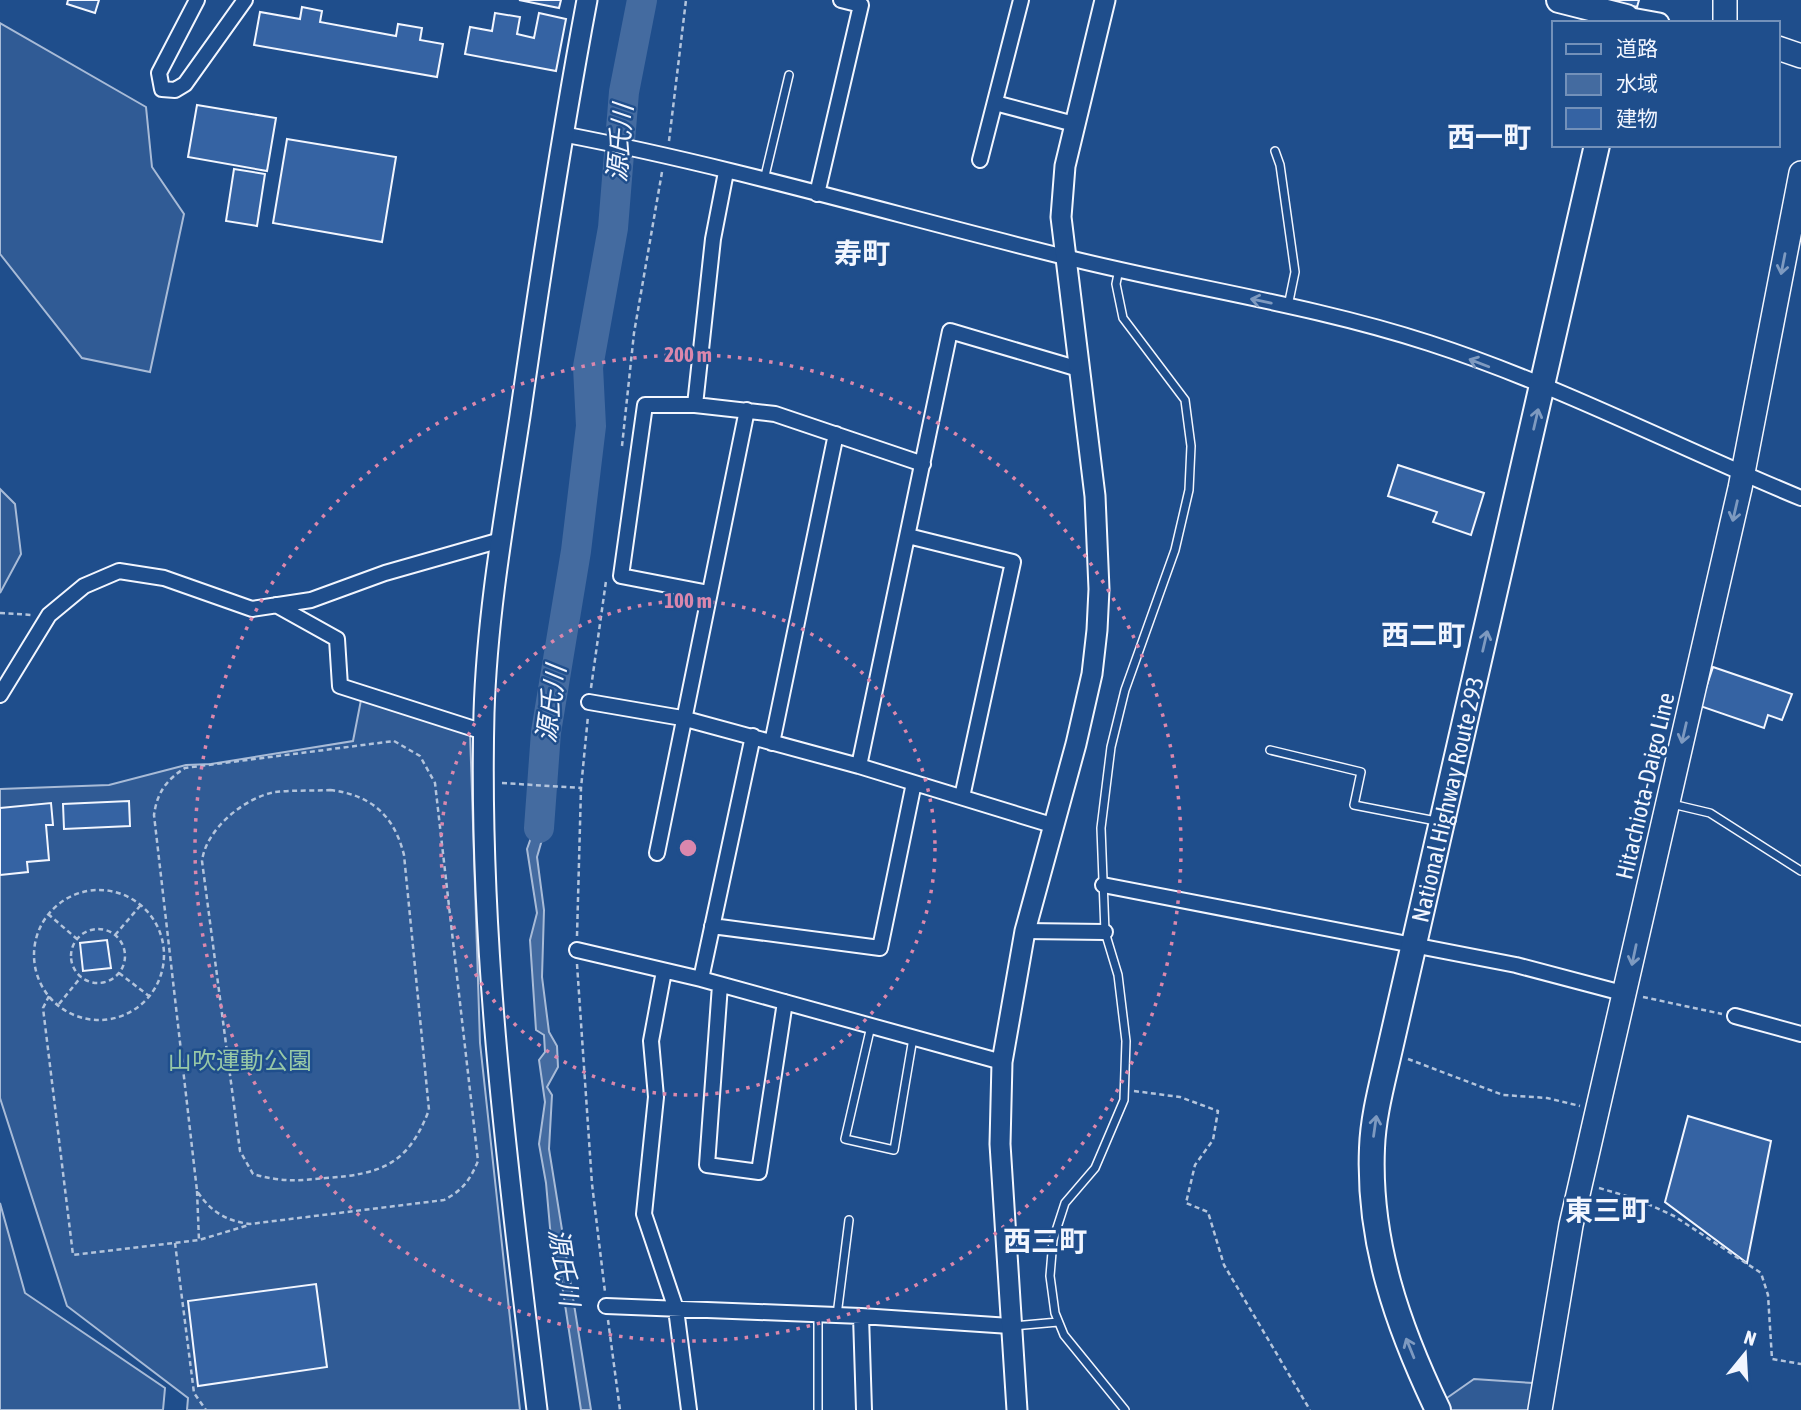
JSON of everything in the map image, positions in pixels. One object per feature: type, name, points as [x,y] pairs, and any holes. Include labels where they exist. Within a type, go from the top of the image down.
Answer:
[{"type":"highway","points":[[1561,0],[1625,20]]},
{"type":"highway","name":"National Highway Route 293","points":[[1438,1410],[1402,1326],[1376,1231],[1372,1146],[1413,945],[1444,822],[1597,147]]},
{"type":"main road","points":[[1725,0],[1725,21]]},
{"type":"main road","points":[[1780,49],[1801,56]]},
{"type":"main road","name":"Hitachiota-Daigo Line","points":[[1540,1410],[1569,1237],[1742,472],[1801,173]]},
{"type":"street","points":[[197,0],[159,73],[162,89],[175,90],[185,84],[245,0]]},
{"type":"street","points":[[537,1410],[493,1020],[484,732],[501,540],[562,134],[587,0]]},
{"type":"street","points":[[817,194],[861,5],[841,0]]},
{"type":"street","points":[[980,160],[1021,0]]},
{"type":"street","points":[[1017,1410],[1000,1144],[1002,1062],[1025,931],[1055,826],[1092,674],[1097,630],[1099,589],[1096,496],[1064,257],[1061,190],[1074,124],[1105,0]]},
{"type":"street","points":[[995,103],[1074,124]]},
{"type":"street","points":[[562,134],[1429,343],[1543,387],[1801,498]]},
{"type":"street","points":[[695,405],[713,239],[726,172]]},
{"type":"street","points":[[859,766],[950,331],[1079,369]]},
{"type":"street","points":[[709,593],[621,576],[645,405],[695,405],[775,414],[923,464]]},
{"type":"street","points":[[657,853],[682,718],[747,410]]},
{"type":"street","points":[[772,743],[836,435]]},
{"type":"street","points":[[908,536],[1013,562],[962,797]]},
{"type":"street","points":[[0,695],[49,615],[84,586],[119,571],[164,578],[252,609],[311,600],[385,573],[501,540]]},
{"type":"street","points":[[276,605],[337,639],[340,686],[484,732]]},
{"type":"street","points":[[589,702],[682,718],[753,736],[1055,826]]},
{"type":"street","points":[[701,979],[753,736]]},
{"type":"street","points":[[712,926],[880,948],[914,783]]},
{"type":"street","points":[[1103,885],[1516,965],[1626,994]]},
{"type":"street","points":[[1025,931],[1105,932]]},
{"type":"street","points":[[576,950],[701,979],[1002,1062]]},
{"type":"street","points":[[664,971],[651,1041],[656,1097],[644,1214],[676,1309],[689,1410]]},
{"type":"street","points":[[720,985],[707,1165],[760,1172],[785,1002]]},
{"type":"street","points":[[1735,1016],[1801,1034]]},
{"type":"street","points":[[606,1306],[861,1316],[1010,1326]]},
{"type":"street","points":[[861,1316],[863,1410]]},
{"type":"lane","points":[[764,181],[789,75]]},
{"type":"lane","points":[[1275,151],[1280,165],[1295,272],[1288,307]]},
{"type":"lane","points":[[1119,270],[1116,284],[1123,318],[1185,400],[1191,446],[1189,490],[1175,551],[1133,666],[1111,747],[1101,828],[1105,932],[1118,975],[1126,1041],[1124,1090],[1112,1132],[1095,1168],[1065,1203],[1053,1240],[1050,1276],[1058,1322],[1064,1335],[1125,1410]]},
{"type":"lane","points":[[1270,750],[1361,772],[1354,805],[1444,822]]},
{"type":"lane","points":[[1668,803],[1710,813],[1801,871]]},
{"type":"lane","points":[[871,1026],[845,1139],[894,1150],[913,1038]]},
{"type":"lane","points":[[837,1315],[849,1220]]},
{"type":"lane","points":[[818,1314],[818,1410]]},
{"type":"lane","points":[[1010,1326],[1032,1327],[1058,1322]]},
{"type":"path","points":[[0,614],[49,615]]},
{"type":"path","points":[[48,996],[43,1008],[72,1255],[199,1240],[250,1224],[418,1205],[444,1199],[459,1192],[471,1179],[478,1161],[435,783],[429,768],[408,747],[394,741],[185,768],[172,776],[156,800],[155,815],[197,1191],[199,1240]]},
{"type":"path","points":[[516,783],[581,788]]},
{"type":"path","points":[[273,793],[351,793],[371,801],[387,816],[398,834],[404,855],[429,1110],[421,1132],[407,1151],[388,1166],[367,1175],[281,1182],[253,1174],[240,1151],[202,861],[204,849],[221,824],[245,805],[273,793]]},
{"type":"path","points":[[92,891],[117,894],[140,905],[156,925],[163,949],[161,974],[149,996],[129,1013],[105,1020],[80,1017],[58,1005],[48,996],[34,962],[37,937],[48,914],[68,898],[92,891]]},
{"type":"path","points":[[115,935],[140,905]]},
{"type":"path","points":[[48,914],[77,939]]},
{"type":"path","points":[[100,929],[115,935],[121,942],[125,958],[119,973],[105,982],[88,981],[81,977],[75,971],[71,954],[77,939],[83,933],[100,929]]},
{"type":"path","points":[[163,949],[170,948]]},
{"type":"path","points":[[119,973],[149,996]]},
{"type":"path","points":[[58,1005],[81,977]]},
{"type":"path","points":[[1626,994],[1735,1016]]},
{"type":"path","points":[[1389,1054],[1444,1070],[1503,1095],[1547,1098],[1591,1109]]},
{"type":"path","points":[[1124,1090],[1181,1097],[1218,1111],[1213,1140],[1195,1165],[1186,1203],[1208,1212],[1224,1265],[1310,1410]]},
{"type":"path","points":[[1588,1185],[1637,1199],[1674,1216],[1761,1273],[1768,1295],[1772,1359],[1801,1364]]},
{"type":"path","points":[[197,1191],[219,1216],[250,1224]]},
{"type":"path","points":[[175,1243],[194,1393],[206,1410]]},
{"type":"shaded area","points":[[0,23],[146,107],[152,167],[184,214],[150,372],[82,358],[0,254]]},
{"type":"shaded area","points":[[0,489],[15,504],[21,554],[0,593]]},
{"type":"shaded area","name":"山吹運動公園","points":[[361,700],[470,731],[480,1043],[520,1410],[187,1410],[188,1398],[67,1306],[0,1098],[0,789],[109,785],[186,765],[211,764],[353,741]]},
{"type":"shaded area","points":[[0,1203],[25,1293],[165,1388],[163,1410],[0,1410]]},
{"type":"shaded area","points":[[1474,1379],[1533,1383],[1529,1410],[1449,1410],[1444,1400]]},
{"type":"water","points":[[535,788],[548,789],[544,805],[548,819],[537,857],[544,910],[542,977],[549,1032],[557,1046],[558,1067],[547,1087],[552,1095],[549,1149],[591,1410],[581,1410],[561,1278],[553,1261],[546,1183],[539,1144],[545,1102],[539,1060],[545,1052],[544,1035],[536,1030],[530,940],[537,913],[527,849],[539,815]]},
{"type":"building","points":[[68,0],[99,0],[95,13],[67,4]]},
{"type":"building","points":[[519,0],[561,0],[559,8]]},
{"type":"building","points":[[1607,0],[1639,0],[1637,7]]},
{"type":"building","points":[[302,7],[322,11],[320,22],[396,36],[398,24],[422,28],[420,40],[443,44],[437,77],[254,45],[260,12],[300,19]]},
{"type":"building","points":[[495,13],[520,17],[517,34],[534,38],[539,13],[566,19],[556,71],[465,54],[470,27],[492,31]]},
{"type":"building","points":[[197,105],[276,118],[267,171],[188,157]]},
{"type":"building","points":[[287,139],[396,157],[382,242],[273,223]]},
{"type":"building","points":[[234,169],[265,174],[257,226],[226,221]]},
{"type":"building","points":[[1398,465],[1484,493],[1471,535],[1433,522],[1437,512],[1388,496]]},
{"type":"building","points":[[1713,667],[1792,694],[1782,720],[1768,715],[1764,728],[1700,706]]},
{"type":"building","points":[[129,801],[130,826],[64,829],[63,804]]},
{"type":"building","points":[[51,803],[53,825],[46,825],[49,860],[27,862],[28,872],[0,875],[0,808]]},
{"type":"building","points":[[107,940],[111,968],[83,971],[80,943]]},
{"type":"building","points":[[1688,1116],[1771,1141],[1747,1263],[1665,1202]]},
{"type":"building","points":[[316,1284],[327,1367],[198,1386],[188,1301]]},
{"type":"waterway","name":"源氏川","points":[[539,828],[546,732],[576,551],[591,426],[588,367],[613,228],[624,92],[642,0]]},
{"type":"district","name":"西一町","points":[[1489,137]]},
{"type":"district","name":"寿町","points":[[862,253]]},
{"type":"district","name":"西二町","points":[[1423,635]]},
{"type":"district","name":"東三町","points":[[1607,1210]]},
{"type":"district","name":"西三町","points":[[1045,1241]]}]
